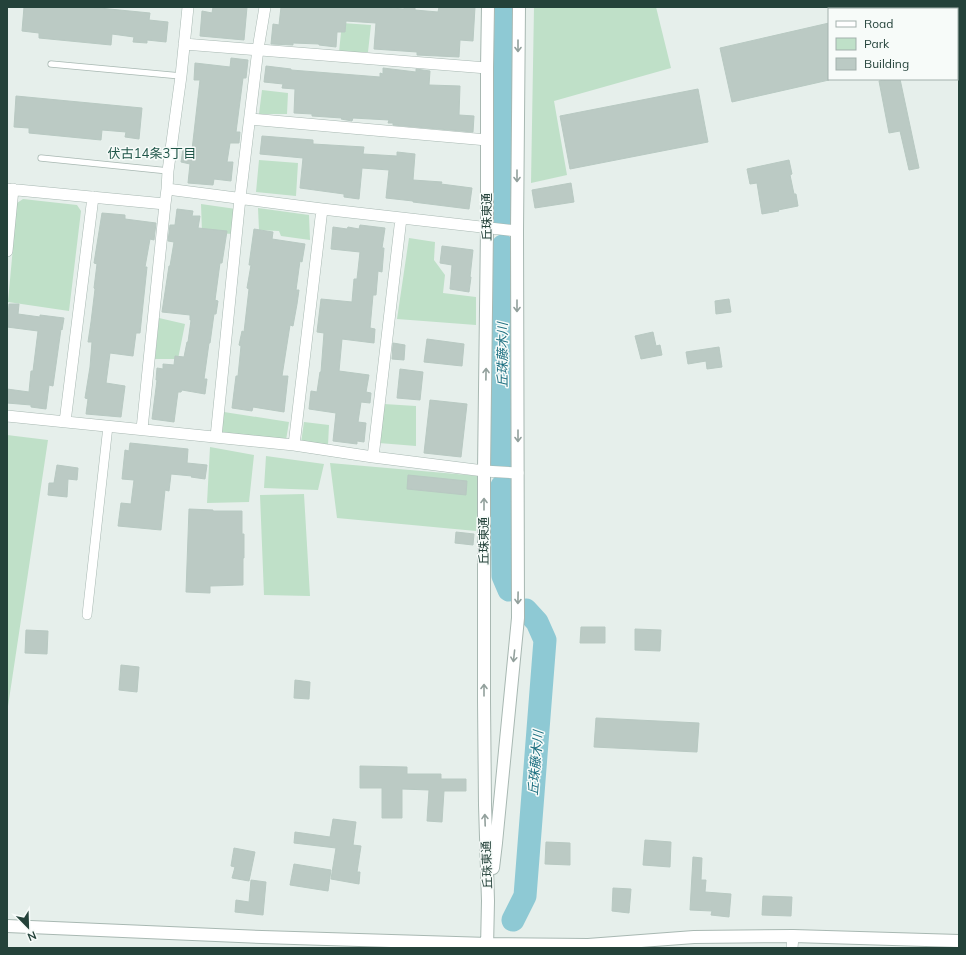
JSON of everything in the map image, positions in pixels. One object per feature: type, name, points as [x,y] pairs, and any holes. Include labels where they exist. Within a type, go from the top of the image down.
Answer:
[{"type":"street","points":[[142,429],[168,172],[181,76],[188,7]]},
{"type":"street","points":[[216,437],[240,198],[258,49],[265,7]]},
{"type":"street","name":"丘珠東通","points":[[488,7],[484,470],[484,701],[488,901]]},
{"type":"street","name":"丘珠東通","points":[[488,901],[496,843],[518,618],[518,7]]},
{"type":"street","points":[[184,44],[487,68]]},
{"type":"street","points":[[250,120],[487,140]]},
{"type":"street","points":[[7,251],[10,189],[165,204]]},
{"type":"street","points":[[167,189],[322,209],[517,231]]},
{"type":"street","points":[[65,422],[93,197]]},
{"type":"street","points":[[294,446],[322,209]]},
{"type":"street","points":[[372,457],[401,218]]},
{"type":"street","points":[[7,416],[216,437],[372,457],[518,473]]},
{"type":"street","points":[[87,616],[108,426]]},
{"type":"street","points":[[488,901],[488,946]]},
{"type":"street","points":[[7,926],[488,946],[588,946],[671,943],[694,937],[793,936],[959,941]]},
{"type":"street","points":[[792,948],[793,936]]},
{"type":"lane","points":[[51,64],[181,76]]},
{"type":"lane","points":[[41,158],[168,172]]},
{"type":"green space","points":[[534,7],[656,7],[671,68],[554,101],[567,175],[531,183]]},
{"type":"green space","points":[[342,23],[371,25],[368,52],[339,52]]},
{"type":"green space","points":[[262,90],[288,93],[287,114],[259,114]]},
{"type":"green space","points":[[259,160],[298,163],[296,196],[256,192]]},
{"type":"green space","points":[[23,199],[77,205],[81,211],[69,311],[8,302],[17,203]]},
{"type":"green space","points":[[201,204],[236,209],[233,234],[202,232]]},
{"type":"green space","points":[[258,208],[309,215],[310,240],[281,236],[279,231],[259,230]]},
{"type":"green space","points":[[409,238],[435,242],[434,260],[445,275],[443,293],[476,297],[476,325],[397,319]]},
{"type":"green space","points":[[159,318],[185,324],[178,359],[155,359]]},
{"type":"green space","points":[[384,404],[416,406],[416,446],[379,443]]},
{"type":"green space","points":[[224,412],[289,422],[286,440],[222,432]]},
{"type":"green space","points":[[304,422],[329,425],[328,445],[301,443]]},
{"type":"green space","points":[[7,435],[48,440],[7,713]]},
{"type":"green space","points":[[210,447],[254,455],[249,502],[207,503]]},
{"type":"green space","points":[[266,456],[324,464],[318,490],[264,488]]},
{"type":"green space","points":[[330,463],[479,476],[476,531],[337,518]]},
{"type":"green space","points":[[304,494],[310,596],[264,595],[260,495]]},
{"type":"building","points":[[24,7],[89,7],[150,13],[149,20],[168,22],[166,42],[147,40],[147,43],[133,42],[134,37],[112,34],[111,45],[39,38],[39,33],[22,31]]},
{"type":"building","points":[[213,7],[247,7],[244,40],[200,36],[202,11],[212,13]]},
{"type":"building","points":[[281,7],[378,7],[404,9],[404,7],[415,7],[415,10],[438,12],[439,7],[475,7],[473,41],[460,40],[459,57],[417,55],[417,52],[374,49],[376,23],[346,21],[345,32],[337,32],[336,47],[319,44],[271,44],[273,24],[279,25]]},
{"type":"building","points":[[828,23],[829,80],[732,102],[720,48]]},
{"type":"building","points":[[231,58],[248,60],[246,78],[243,78],[236,132],[240,132],[239,143],[230,143],[227,162],[233,162],[231,181],[214,179],[213,185],[188,183],[190,164],[181,162],[183,149],[192,150],[200,80],[194,80],[195,63],[230,67]]},
{"type":"building","points":[[266,66],[291,70],[380,77],[380,73],[383,74],[383,68],[416,72],[416,69],[430,71],[429,85],[460,86],[459,115],[474,116],[473,132],[393,125],[393,123],[388,123],[389,120],[353,118],[352,121],[341,119],[342,118],[294,113],[295,89],[282,88],[283,84],[264,82]]},
{"type":"building","points":[[900,80],[919,168],[909,170],[900,131],[889,133],[879,81]]},
{"type":"building","points":[[698,89],[708,142],[570,169],[560,116]]},
{"type":"building","points":[[16,96],[142,108],[139,139],[125,137],[126,132],[102,130],[101,140],[29,133],[29,128],[14,127]]},
{"type":"building","points":[[262,136],[313,140],[313,144],[364,147],[363,154],[397,156],[397,152],[415,154],[413,180],[442,182],[441,184],[472,188],[469,209],[386,198],[389,170],[362,168],[359,199],[344,197],[344,194],[300,188],[303,158],[260,154]]},
{"type":"building","points":[[789,160],[792,174],[790,175],[798,206],[762,214],[757,183],[750,184],[747,169]]},
{"type":"building","points":[[571,183],[574,202],[535,208],[532,190]]},
{"type":"building","points":[[177,209],[193,211],[192,216],[200,216],[198,228],[227,231],[222,263],[220,263],[215,300],[218,301],[216,314],[214,314],[204,379],[207,379],[205,394],[182,390],[181,392],[178,392],[174,422],[152,419],[157,368],[163,369],[163,364],[174,365],[175,356],[184,357],[191,320],[190,315],[162,312],[174,242],[168,241],[170,225],[175,225]]},
{"type":"building","points":[[102,213],[125,215],[125,219],[156,223],[154,240],[150,239],[145,267],[147,267],[140,333],[136,333],[133,356],[110,353],[106,383],[125,386],[121,417],[86,414],[88,399],[85,398],[92,342],[88,342],[97,264],[94,263]]},
{"type":"building","points":[[360,225],[385,228],[382,248],[384,248],[382,272],[378,271],[376,295],[373,295],[370,328],[375,329],[374,343],[342,339],[339,371],[369,375],[366,392],[371,393],[370,403],[361,402],[358,422],[366,423],[364,442],[357,441],[357,444],[333,441],[336,413],[309,409],[311,391],[317,392],[321,372],[324,333],[317,332],[321,299],[352,302],[354,279],[357,279],[360,252],[331,249],[333,227],[359,229]]},
{"type":"building","points":[[254,229],[273,232],[272,239],[305,244],[302,262],[300,261],[296,290],[299,290],[297,304],[293,326],[290,325],[282,376],[288,376],[284,412],[253,407],[252,411],[232,408],[236,376],[238,376],[241,346],[239,345],[242,331],[244,332],[249,289],[247,288],[251,265],[249,265]]},
{"type":"building","points":[[442,246],[473,250],[469,292],[450,289],[452,265],[440,263]]},
{"type":"building","points":[[729,299],[731,312],[716,314],[715,301]]},
{"type":"building","points":[[9,304],[19,304],[18,314],[64,318],[62,330],[61,329],[53,386],[49,385],[46,409],[31,407],[31,405],[7,403],[7,389],[29,392],[38,331],[7,327]]},
{"type":"building","points":[[653,332],[656,346],[660,345],[662,355],[641,359],[635,336]]},
{"type":"building","points":[[427,339],[464,344],[462,366],[424,362]]},
{"type":"building","points":[[393,343],[405,345],[404,360],[392,359]]},
{"type":"building","points":[[719,347],[722,367],[707,369],[706,361],[688,364],[686,352]]},
{"type":"building","points":[[400,369],[423,372],[420,400],[397,398]]},
{"type":"building","points":[[430,400],[467,404],[461,457],[424,453]]},
{"type":"building","points":[[130,443],[188,449],[187,463],[207,465],[205,479],[171,474],[169,491],[165,490],[161,530],[118,526],[121,503],[131,504],[134,480],[122,479],[125,450],[129,451]]},
{"type":"building","points":[[57,465],[78,468],[77,480],[68,479],[67,497],[48,495],[49,483],[54,483]]},
{"type":"building","points":[[408,475],[467,481],[466,495],[407,489]]},
{"type":"building","points":[[189,509],[242,511],[242,534],[244,534],[243,585],[210,586],[210,593],[186,592]]},
{"type":"building","points":[[456,532],[474,534],[473,545],[455,543]]},
{"type":"building","points":[[581,627],[605,627],[605,643],[580,643]]},
{"type":"building","points":[[635,629],[661,630],[660,651],[635,650]]},
{"type":"building","points":[[26,630],[48,631],[47,654],[25,653]]},
{"type":"building","points":[[121,665],[139,667],[137,692],[119,690]]},
{"type":"building","points":[[295,680],[310,682],[309,699],[294,698]]},
{"type":"building","points":[[596,718],[699,723],[697,752],[594,747]]},
{"type":"building","points":[[360,766],[407,767],[407,774],[441,774],[441,779],[466,779],[466,791],[444,791],[442,822],[427,821],[429,790],[402,789],[402,818],[382,818],[382,788],[360,788]]},
{"type":"building","points":[[333,819],[356,822],[353,845],[361,846],[357,872],[360,872],[359,884],[331,879],[336,848],[294,843],[295,832],[330,837]]},
{"type":"building","points":[[645,840],[671,842],[670,867],[643,865]]},
{"type":"building","points":[[546,842],[570,843],[570,865],[545,864]]},
{"type":"building","points":[[234,848],[255,852],[249,881],[232,878],[235,867],[231,866]]},
{"type":"building","points":[[693,857],[702,858],[701,880],[706,880],[705,892],[731,894],[729,917],[711,915],[712,911],[690,910]]},
{"type":"building","points":[[294,864],[331,870],[328,891],[290,885]]},
{"type":"building","points":[[251,880],[266,882],[263,915],[235,912],[236,900],[249,902]]},
{"type":"building","points":[[613,888],[631,889],[629,913],[612,911]]},
{"type":"building","points":[[763,896],[792,897],[791,916],[762,915]]},
{"type":"waterway","name":"丘珠藤木川","points":[[503,216],[506,7]]},
{"type":"waterway","name":"丘珠藤木川","points":[[502,464],[503,246]]},
{"type":"waterway","name":"丘珠藤木川","points":[[502,486],[503,576],[509,590]]},
{"type":"waterway","name":"丘珠藤木川","points":[[513,920],[525,896],[545,640],[537,622],[526,610]]},
{"type":"district","name":"伏古14条3丁目","points":[[152,153]]}]
